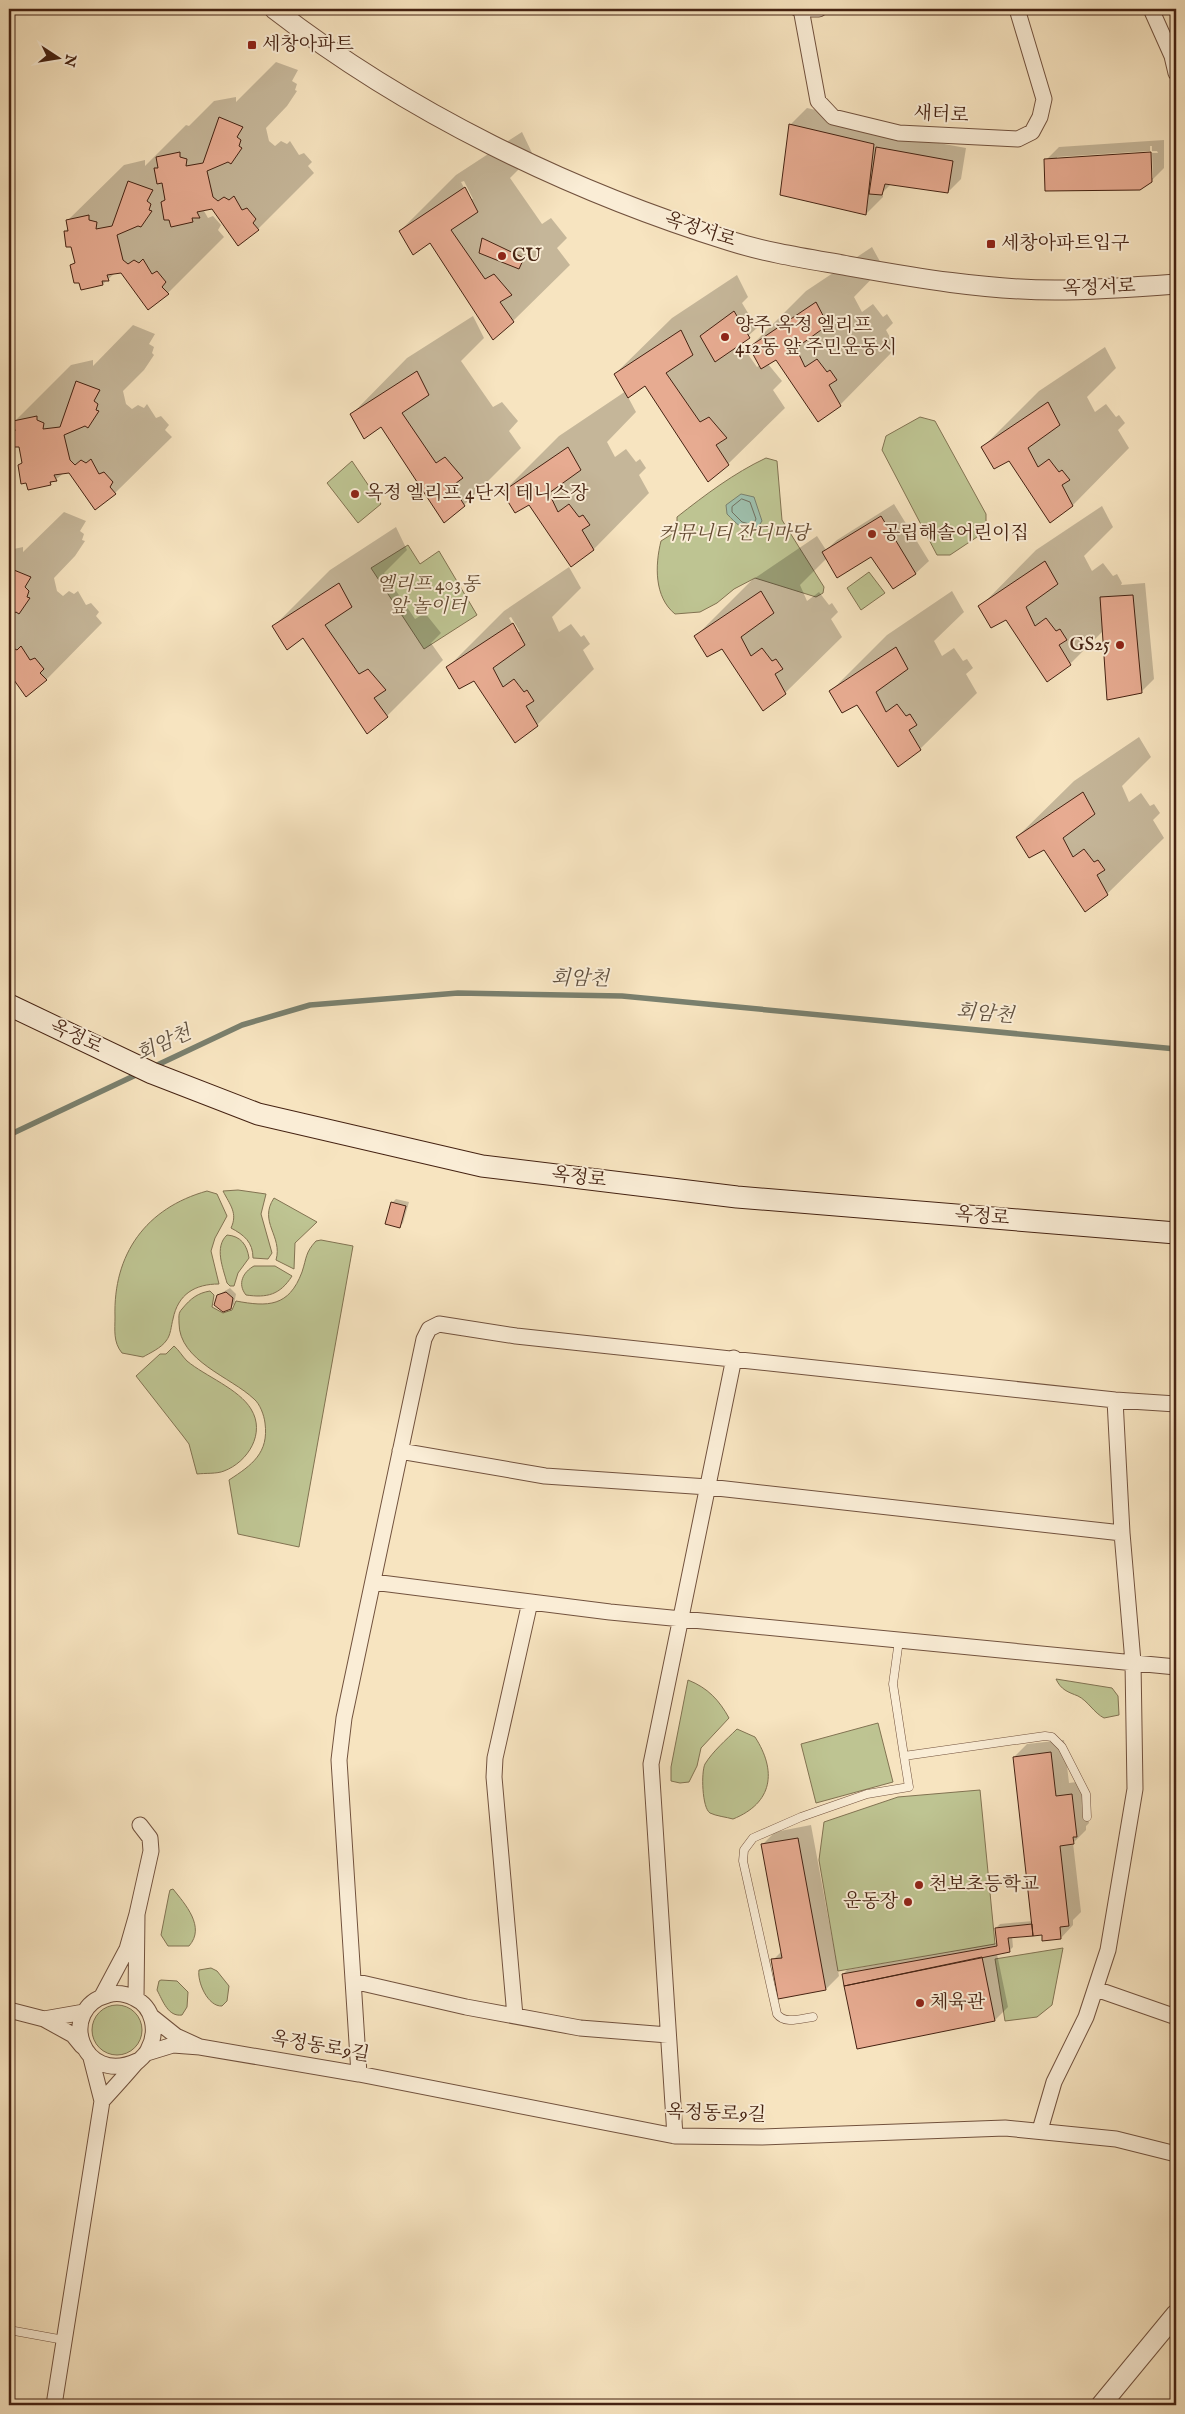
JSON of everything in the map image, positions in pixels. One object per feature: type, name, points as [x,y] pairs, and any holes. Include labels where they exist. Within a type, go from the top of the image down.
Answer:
[{"type":"main road","name":"옥정로","points":[[9,1004],[152,1073],[258,1114],[482,1166],[737,1197],[1176,1233]]},
{"type":"street","name":"옥정서로","points":[[274,9],[312,38],[385,85],[486,142],[631,207],[732,242],[823,262],[900,275],[986,286],[1054,290],[1176,284]]},
{"type":"street","name":"새터로","points":[[820,9],[800,9],[818,101],[833,117],[898,133],[1018,139],[1032,132],[1040,117],[1044,99],[1016,9]]},
{"type":"street","points":[[1151,9],[1172,56],[1176,73]]},
{"type":"street","points":[[359,2074],[339,1760],[344,1718],[424,1339],[429,1329],[439,1324],[516,1336],[1114,1400],[1176,1404]]},
{"type":"street","points":[[675,2136],[651,1764],[734,1358]]},
{"type":"street","points":[[1040,2130],[1054,2082],[1079,2034],[1096,1989],[1111,1939],[1135,1789],[1133,1662],[1122,1533],[1114,1400]]},
{"type":"street","points":[[400,1451],[545,1476],[708,1487],[1122,1533]]},
{"type":"street","points":[[373,1582],[682,1619],[1176,1666]]},
{"type":"street","points":[[515,2016],[494,1777],[495,1758],[530,1602]]},
{"type":"street","points":[[102,1996],[127,1949],[151,1851],[150,1838],[140,1825]]},
{"type":"street","points":[[136,1998],[137,1914]]},
{"type":"street","points":[[353,1982],[580,2028],[668,2035]]},
{"type":"street","points":[[1096,1989],[1176,2017]]},
{"type":"street","points":[[54,2405],[102,2101],[80,2036],[80,2023],[84,2012],[102,1996],[113,1993],[125,1994],[136,1998],[145,2006],[151,2016],[176,2036],[200,2047]]},
{"type":"street","points":[[9,2010],[44,2018],[73,2034],[87,2053],[102,2065],[114,2068],[126,2067],[142,2057],[173,2045],[200,2047]]},
{"type":"street","points":[[44,2018],[84,2012]]},
{"type":"street","points":[[102,2101],[142,2057],[153,2035],[151,2016]]},
{"type":"street","name":"옥정동로9길","points":[[200,2047],[359,2074],[675,2136],[762,2137],[1005,2128],[1116,2139],[1176,2154]]},
{"type":"street","points":[[1101,2405],[1176,2314]]},
{"type":"lane","points":[[813,2017],[788,2020],[780,2018],[777,2014],[743,1861],[744,1850],[753,1838],[801,1816],[867,1794],[909,1787],[893,1684],[899,1640]]},
{"type":"lane","points":[[904,1756],[1046,1736],[1052,1737],[1062,1747],[1086,1794],[1087,1817]]},
{"type":"lane","points":[[9,2330],[64,2340]]},
{"type":"green space","points":[[920,417],[935,421],[986,514],[986,531],[950,555],[937,555],[882,450],[886,436]]},
{"type":"green space","name":"커뮤니티 잔디마당","points":[[766,458],[777,461],[782,520],[824,587],[823,593],[816,597],[755,578],[734,589],[717,603],[700,612],[675,614],[663,599],[658,580],[657,570],[661,541],[677,531],[677,517],[731,477]]},
{"type":"green space","name":"옥정 엘리프 4단지 테니스장","points":[[352,461],[381,504],[358,523],[327,483]]},
{"type":"green space","name":"엘리프 403동 앞 놀이터","points":[[408,545],[420,564],[439,551],[477,615],[424,649],[371,568]]},
{"type":"green space","points":[[869,572],[885,593],[861,610],[847,588]]},
{"type":"green space","points":[[238,1190],[266,1194],[261,1214],[272,1253],[268,1259],[253,1258],[253,1252],[247,1240],[231,1228],[234,1218],[233,1213],[223,1191]]},
{"type":"green space","points":[[207,1191],[217,1194],[227,1216],[215,1238],[211,1251],[219,1284],[195,1288],[183,1297],[175,1310],[170,1333],[164,1344],[143,1357],[122,1353],[117,1345],[115,1336],[116,1294],[120,1273],[127,1254],[137,1237],[167,1209],[185,1199]]},
{"type":"green space","points":[[274,1198],[317,1222],[295,1243],[294,1269],[276,1260],[276,1244],[269,1222],[270,1207]]},
{"type":"green space","points":[[227,1235],[236,1237],[243,1242],[249,1258],[238,1273],[234,1286],[230,1286],[227,1283],[220,1252],[223,1240]]},
{"type":"green space","points":[[321,1240],[353,1246],[299,1547],[238,1534],[229,1480],[252,1463],[261,1450],[266,1433],[264,1417],[254,1399],[208,1367],[187,1348],[181,1336],[179,1315],[192,1299],[210,1291],[214,1295],[212,1307],[223,1313],[232,1310],[236,1301],[268,1304],[284,1298],[297,1284],[310,1249],[316,1241]]},
{"type":"green space","points":[[254,1266],[275,1266],[292,1276],[283,1287],[272,1294],[260,1296],[246,1295],[242,1287],[242,1279]]},
{"type":"green space","points":[[174,1346],[194,1367],[230,1389],[246,1402],[255,1418],[256,1428],[252,1446],[240,1461],[224,1471],[197,1474],[189,1444],[136,1376],[160,1354],[166,1354]]},
{"type":"green space","points":[[1056,1679],[1112,1688],[1118,1696],[1119,1715],[1104,1718],[1082,1698],[1063,1688]]},
{"type":"green space","points":[[688,1680],[712,1695],[729,1718],[701,1748],[697,1766],[689,1782],[680,1783],[671,1781],[671,1767]]},
{"type":"green space","points":[[878,1723],[893,1782],[816,1803],[801,1744]]},
{"type":"green space","points":[[737,1729],[755,1737],[762,1750],[768,1774],[767,1785],[763,1795],[756,1804],[733,1819],[712,1814],[707,1810],[703,1790],[703,1774],[708,1759]]},
{"type":"green space","name":"운동장","points":[[980,1790],[995,1944],[838,1971],[819,1860],[824,1822],[898,1797]]},
{"type":"green space","points":[[173,1889],[188,1909],[195,1924],[194,1939],[189,1946],[168,1946],[161,1935],[170,1890]]},
{"type":"green space","points":[[1063,1948],[1052,2005],[1037,2017],[1005,2021],[995,1959]]},
{"type":"green space","points":[[211,1968],[217,1971],[229,1986],[227,2001],[222,2006],[217,2005],[208,1998],[200,1981],[199,1970]]},
{"type":"green space","points":[[161,1980],[177,1981],[188,1992],[187,2007],[182,2015],[177,2015],[170,2011],[164,2003],[157,1990]]},
{"type":"green space","points":[[117,2005],[127,2007],[135,2012],[140,2020],[142,2030],[140,2040],[135,2048],[127,2053],[117,2055],[107,2053],[99,2048],[94,2040],[92,2030],[94,2020],[99,2012],[107,2007]]},
{"type":"water","points":[[741,494],[754,497],[762,521],[756,530],[743,528],[727,514],[726,505]]},
{"type":"building","points":[[219,117],[243,127],[237,137],[241,140],[239,146],[242,148],[231,164],[228,162],[207,171],[213,197],[218,201],[224,197],[229,200],[234,196],[242,210],[247,208],[256,219],[253,223],[259,230],[238,246],[212,209],[197,212],[200,218],[192,218],[193,222],[171,227],[169,220],[164,220],[161,202],[165,200],[162,183],[157,184],[154,168],[158,168],[156,157],[180,152],[180,157],[187,159],[186,166],[203,163]]},
{"type":"building","points":[[789,124],[874,144],[866,215],[780,195]]},
{"type":"building","points":[[876,147],[953,161],[948,193],[885,184],[882,195],[869,194]]},
{"type":"building","points":[[1151,152],[1152,182],[1140,190],[1045,191],[1044,159]]},
{"type":"building","points":[[128,181],[153,190],[147,201],[151,204],[149,210],[152,211],[141,227],[138,226],[117,235],[123,260],[128,264],[134,260],[139,263],[143,259],[152,274],[157,271],[166,282],[162,287],[169,294],[148,310],[121,273],[107,275],[109,281],[102,281],[103,285],[81,290],[79,283],[74,283],[70,265],[75,263],[71,247],[66,247],[64,231],[68,231],[66,220],[89,215],[89,220],[97,222],[96,229],[112,226]]},
{"type":"building","points":[[465,187],[478,212],[451,230],[485,279],[494,274],[512,295],[500,302],[514,322],[493,340],[430,243],[413,255],[399,231]]},
{"type":"building","name":"CU","points":[[482,238],[524,258],[519,269],[479,253]]},
{"type":"building","points":[[816,302],[828,325],[796,348],[805,367],[817,359],[827,372],[830,370],[837,380],[829,385],[841,406],[818,422],[776,360],[761,369],[749,347]]},
{"type":"building","name":"양주 옥정 엘리프 412동 앞 주민운동시","points":[[734,311],[750,338],[715,362],[700,336]]},
{"type":"building","points":[[681,330],[693,355],[666,373],[700,422],[709,417],[727,438],[716,445],[729,465],[708,482],[645,386],[628,398],[614,374]]},
{"type":"building","points":[[417,371],[429,395],[402,413],[436,463],[445,457],[463,478],[452,486],[465,506],[444,523],[381,427],[364,439],[350,414]]},
{"type":"building","points":[[76,381],[100,390],[94,401],[98,404],[96,410],[99,411],[88,428],[85,426],[64,435],[70,460],[75,465],[81,460],[86,463],[91,459],[99,474],[104,472],[113,482],[110,487],[116,494],[95,510],[69,473],[54,475],[57,481],[50,482],[51,485],[28,490],[26,483],[21,484],[18,465],[22,463],[19,447],[14,447],[11,431],[15,431],[13,421],[37,416],[37,420],[44,423],[43,429],[60,427]]},
{"type":"building","points":[[1048,402],[1060,425],[1028,448],[1038,467],[1049,459],[1059,472],[1062,470],[1070,480],[1062,485],[1073,506],[1050,523],[1009,461],[994,469],[981,447]]},
{"type":"building","points":[[568,447],[581,470],[549,493],[558,512],[569,504],[579,517],[583,515],[590,525],[582,530],[594,550],[571,567],[529,505],[515,513],[502,492]]},
{"type":"building","name":"공립해솔어린이집","points":[[881,516],[916,574],[893,589],[871,557],[837,578],[822,552]]},
{"type":"building","points":[[1045,561],[1058,584],[1026,607],[1035,626],[1046,618],[1056,631],[1060,629],[1067,640],[1059,645],[1071,665],[1047,682],[1006,620],[991,628],[978,606]]},
{"type":"building","points":[[9,568],[31,577],[25,587],[29,591],[27,597],[30,598],[19,614],[16,612],[9,616]]},
{"type":"building","points":[[339,583],[352,607],[325,625],[359,674],[368,669],[386,690],[374,698],[388,717],[367,734],[303,638],[287,650],[272,626]]},
{"type":"building","points":[[761,591],[774,613],[741,637],[751,656],[762,648],[772,661],[776,659],[783,669],[775,674],[786,694],[763,711],[722,649],[707,657],[694,636]]},
{"type":"building","name":"GS25","points":[[1133,595],[1142,693],[1107,700],[1100,597]]},
{"type":"building","points":[[513,623],[525,645],[493,668],[503,687],[514,679],[524,692],[527,690],[534,701],[526,706],[538,726],[515,743],[474,681],[459,689],[446,667]]},
{"type":"building","points":[[21,646],[30,660],[35,658],[44,669],[40,673],[47,680],[26,697],[9,673],[9,649],[11,647],[17,650]]},
{"type":"building","points":[[896,647],[908,669],[876,692],[886,712],[897,704],[906,716],[910,714],[917,725],[909,730],[921,750],[898,767],[857,705],[842,713],[829,691]]},
{"type":"building","points":[[1083,792],[1095,814],[1063,838],[1073,857],[1084,849],[1094,862],[1098,860],[1105,870],[1097,875],[1108,895],[1085,912],[1044,850],[1029,858],[1016,837]]},
{"type":"building","points":[[391,1202],[406,1206],[400,1228],[385,1224]]},
{"type":"building","points":[[226,1292],[233,1298],[231,1309],[223,1312],[214,1305],[217,1295]]},
{"type":"building","points":[[1051,1752],[1056,1796],[1072,1794],[1077,1837],[1073,1837],[1074,1844],[1060,1846],[1069,1926],[1060,1927],[1061,1939],[1042,1941],[1042,1935],[1033,1936],[1013,1757]]},
{"type":"building","points":[[798,1838],[826,1990],[778,1999],[771,1959],[782,1958],[761,1844]]},
{"type":"building","points":[[1032,1924],[1033,1936],[1008,1938],[1010,1952],[844,1986],[842,1974],[997,1946],[995,1928]]},
{"type":"building","name":"체육관","points":[[982,1957],[995,2021],[857,2049],[844,1986]]},
{"type":"waterway","name":"회암천","points":[[153,1067],[242,1025],[310,1005],[458,993],[622,996],[1176,1049]]},
{"type":"waterway","name":"회암천","points":[[9,1135],[140,1073]]},
{"type":"place","name":"세창아파트","points":[[252,45]]},
{"type":"place","name":"세창아파트입구","points":[[991,244]]},
{"type":"place","name":"CU","points":[[502,256]]},
{"type":"place","name":"양주 옥정 엘리프 412동 앞 주민운동시","points":[[725,337]]},
{"type":"place","name":"옥정 엘리프 4단지 테니스장","points":[[355,494]]},
{"type":"place","name":"공립해솔어린이집","points":[[872,534]]},
{"type":"place","name":"GS25","points":[[1120,645]]},
{"type":"place","name":"천보초등학교","points":[[919,1885]]},
{"type":"place","name":"운동장","points":[[908,1902]]},
{"type":"place","name":"체육관","points":[[920,2003]]}]
